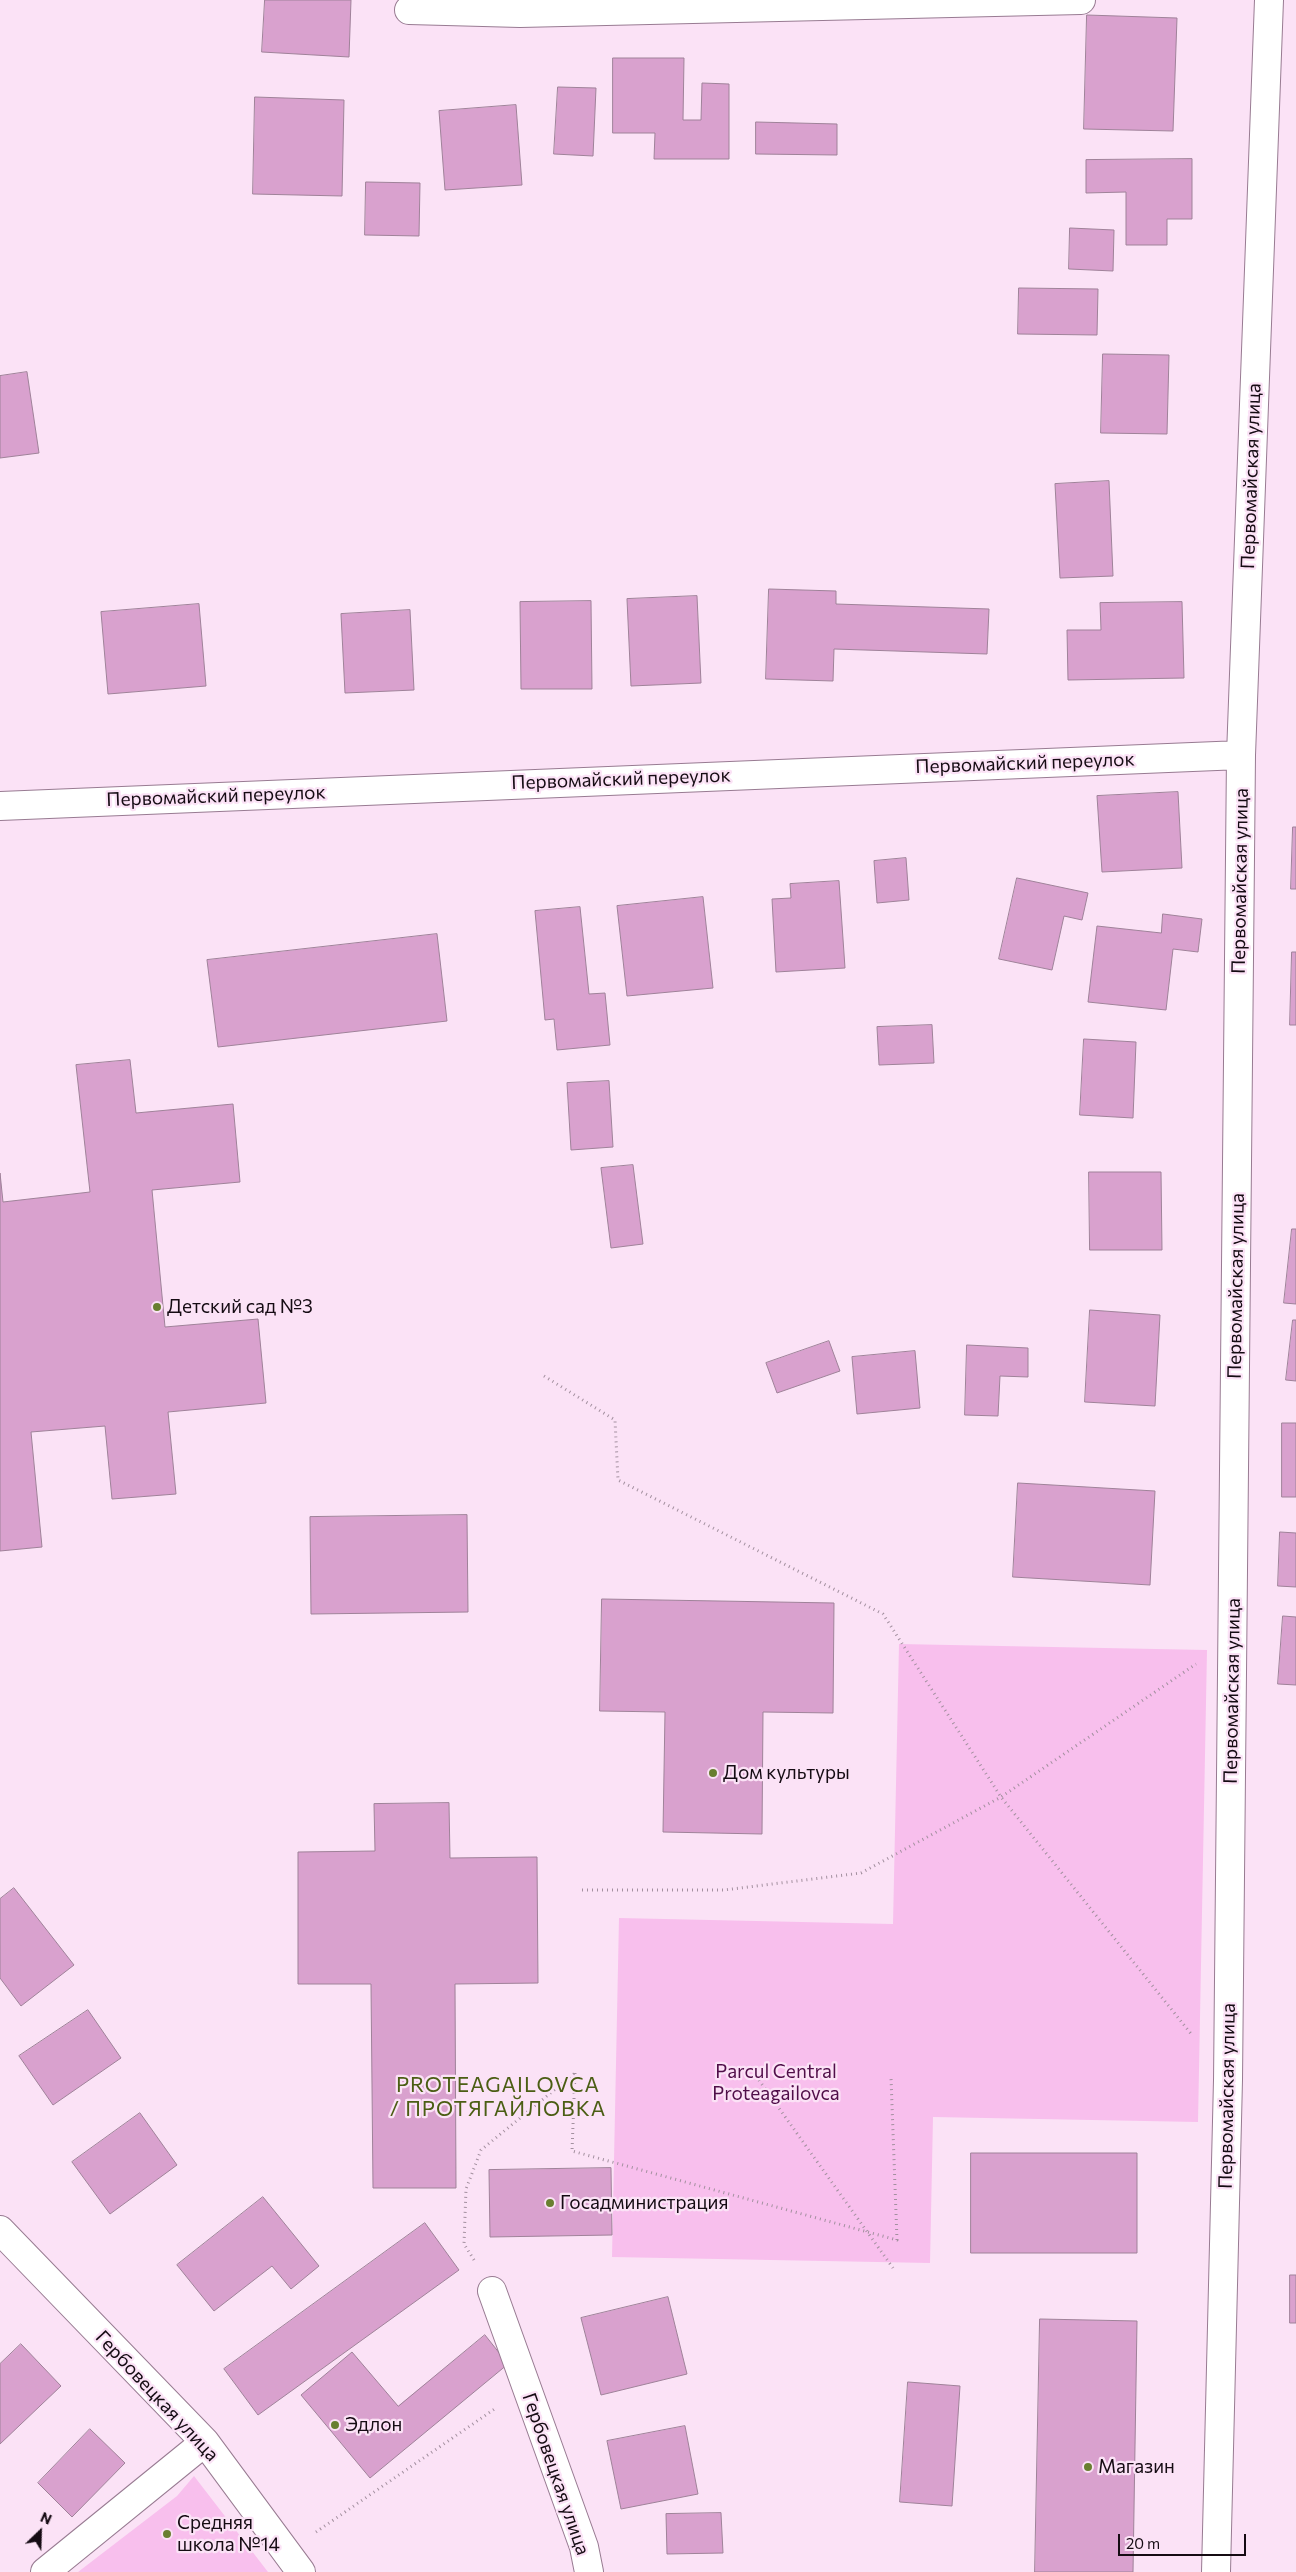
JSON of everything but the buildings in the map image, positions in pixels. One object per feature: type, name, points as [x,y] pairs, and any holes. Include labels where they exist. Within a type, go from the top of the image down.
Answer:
[{"type":"street","points":[[409,10],[520,6],[1081,0]]},
{"type":"street","name":"Первомайская улица","points":[[1216,2572],[1228,2080],[1241,754],[1269,0]]},
{"type":"street","name":"Первомайский переулок","points":[[0,806],[1241,754]]},
{"type":"street","name":"Гербовецкая улица","points":[[0,2230],[205,2442],[294,2562]]},
{"type":"street","name":"Гербовецкая улица","points":[[492,2290],[584,2547],[589,2572]]},
{"type":"street","points":[[45,2572],[205,2442]]},
{"type":"path","points":[[544,1376],[615,1420],[618,1480],[883,1614],[1001,1797],[1228,2080]]},
{"type":"path","points":[[582,1890],[724,1890],[861,1873],[1001,1797],[1232,1640]]},
{"type":"path","points":[[492,2290],[464,2244],[466,2189],[481,2150],[575,2073],[572,2151],[897,2240],[891,2078]]},
{"type":"path","points":[[756,2076],[893,2268]]},
{"type":"path","points":[[294,2562],[375,2492],[482,2416],[527,2391]]},
{"type":"green space","name":"Parcul Central Proteagailovca","points":[[899,1644],[1207,1650],[1198,2122],[933,2117],[930,2263],[612,2257],[619,1918],[893,1924]]},
{"type":"green space","name":"Средняя школа №14","points":[[194,2476],[268,2572],[78,2572],[177,2496]]},
{"type":"place","name":"Детский сад №3","points":[[157,1307]]},
{"type":"place","name":"Дом культуры","points":[[713,1773]]},
{"type":"place","name":"Госадминистрация","points":[[550,2203]]},
{"type":"place","name":"Эдлон","points":[[335,2425]]},
{"type":"place","name":"Магазин","points":[[1088,2467]]},
{"type":"place","name":"Средняя школа №14","points":[[167,2534]]},
{"type":"district","name":"PROTEAGAILOVCA / ПРОТЯГАЙЛОВКА","points":[[498,2097]]}]
